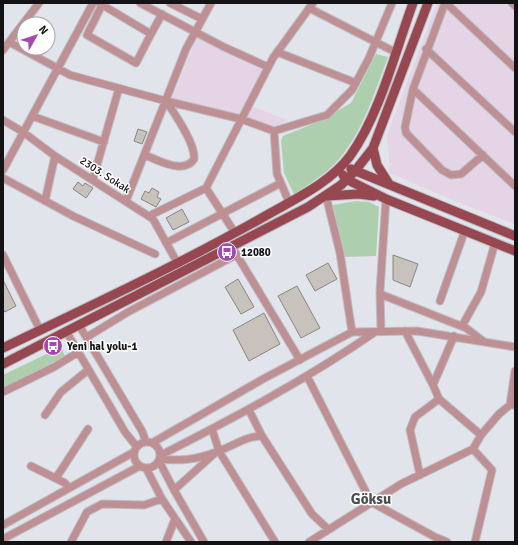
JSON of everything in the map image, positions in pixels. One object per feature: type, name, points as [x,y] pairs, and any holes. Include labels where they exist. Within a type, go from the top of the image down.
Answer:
[{"type":"main road","points":[[3,348],[178,264],[289,202],[326,179],[350,156],[371,121],[413,3]]},
{"type":"main road","points":[[3,364],[232,247],[326,196],[355,171],[373,148],[428,3]]},
{"type":"main road","points":[[373,148],[377,166],[392,187]]},
{"type":"main road","points":[[340,167],[355,171],[515,236]]},
{"type":"main road","points":[[340,167],[346,179],[383,198],[515,251]]},
{"type":"main road","points":[[326,196],[359,194],[383,198]]},
{"type":"street","points":[[3,50],[39,3]]},
{"type":"street","points":[[3,170],[93,3]]},
{"type":"street","points":[[140,3],[195,32],[268,67]]},
{"type":"street","points":[[170,3],[202,19]]},
{"type":"street","points":[[126,201],[186,49],[211,3]]},
{"type":"street","points":[[9,42],[57,69],[166,101],[241,119],[274,131],[327,115],[352,90],[376,42],[392,3]]},
{"type":"street","points":[[483,155],[462,174],[451,175],[442,170],[406,132],[405,127],[413,89],[426,49],[445,3],[515,68]]},
{"type":"street","points":[[512,3],[515,6]]},
{"type":"street","points":[[151,34],[101,4],[87,35],[136,63],[162,14]]},
{"type":"street","points":[[149,216],[206,188],[268,67],[311,5],[395,52]]},
{"type":"street","points":[[426,49],[515,132]]},
{"type":"street","points":[[277,52],[356,83]]},
{"type":"street","points":[[94,179],[119,88]]},
{"type":"street","points":[[413,89],[515,186]]},
{"type":"street","points":[[144,155],[176,166],[189,164],[194,159],[194,154],[189,141],[166,101]]},
{"type":"street","points":[[32,116],[104,142]]},
{"type":"street","name":"2303. Sokak","points":[[3,120],[23,132],[55,156],[94,179],[153,219],[178,264]]},
{"type":"street","points":[[274,131],[277,174],[289,202]]},
{"type":"street","points":[[45,201],[55,156]]},
{"type":"street","points":[[3,178],[45,201],[155,254]]},
{"type":"street","points":[[166,244],[281,183]]},
{"type":"street","points":[[206,188],[235,233]]},
{"type":"street","points":[[326,196],[340,253],[352,332]]},
{"type":"street","points":[[378,332],[383,198]]},
{"type":"street","points":[[440,301],[465,230]]},
{"type":"street","points":[[462,326],[481,292],[495,242]]},
{"type":"street","points":[[232,247],[300,360]]},
{"type":"street","points":[[3,255],[40,330]]},
{"type":"street","points":[[87,337],[128,312],[236,255]]},
{"type":"street","points":[[380,294],[462,326],[485,342]]},
{"type":"street","points":[[79,324],[142,431],[149,442],[159,450],[160,458],[174,490],[204,542]]},
{"type":"street","points":[[4,523],[149,442],[352,332],[417,330],[515,347]]},
{"type":"street","points":[[66,331],[136,450],[136,463],[143,467],[151,468],[160,458],[249,410],[341,356],[378,332]]},
{"type":"street","points":[[405,331],[439,399],[481,435]]},
{"type":"street","points":[[433,385],[454,336]]},
{"type":"street","points":[[3,392],[54,367],[77,352]]},
{"type":"street","points":[[45,415],[61,392],[88,370]]},
{"type":"street","points":[[314,541],[328,529],[401,484],[473,449],[481,435],[499,414],[513,405],[515,371]]},
{"type":"street","points":[[307,376],[371,502],[433,540],[446,542]]},
{"type":"street","points":[[420,475],[410,430],[415,417],[439,399]]},
{"type":"street","points":[[249,410],[262,436],[312,514],[328,529]]},
{"type":"street","points":[[56,478],[88,429]]},
{"type":"street","points":[[212,429],[218,452],[275,542]]},
{"type":"street","points":[[160,458],[182,461],[218,452],[251,436],[262,436]]},
{"type":"street","points":[[473,449],[492,470],[475,542]]},
{"type":"street","points":[[174,490],[218,452]]},
{"type":"street","points":[[31,466],[65,483],[69,488]]},
{"type":"street","points":[[143,467],[191,542]]},
{"type":"street","points":[[3,539],[143,467]]},
{"type":"street","points":[[71,542],[88,512],[102,504],[144,505],[162,498]]},
{"type":"street","points":[[166,542],[175,519]]},
{"type":"shaded area","points":[[437,3],[515,3],[515,224],[455,201],[390,173],[387,135]]},
{"type":"shaded area","points":[[197,37],[263,70],[246,104],[287,120],[273,128],[239,115],[172,98]]},
{"type":"green space","points":[[376,54],[388,57],[371,103],[357,133],[338,160],[327,171],[294,194],[284,173],[281,141],[283,136],[320,121],[351,103]]},
{"type":"green space","points":[[356,201],[369,202],[379,207],[376,256],[344,257],[333,205]]},
{"type":"green space","points":[[61,347],[65,356],[3,389],[3,375]]},
{"type":"building","points":[[138,129],[147,132],[142,144],[134,141]]},
{"type":"building","points":[[78,182],[83,186],[85,183],[93,188],[86,198],[73,189]]},
{"type":"building","points":[[152,188],[159,192],[157,197],[161,199],[156,207],[141,199],[145,191],[149,193]]},
{"type":"building","points":[[182,209],[189,222],[173,230],[166,218]]},
{"type":"building","points":[[393,255],[418,264],[410,287],[393,280]]},
{"type":"building","points":[[328,263],[337,279],[315,291],[306,275]]},
{"type":"building","points":[[238,279],[254,307],[241,314],[225,287]]},
{"type":"building","points":[[3,280],[16,306],[5,312],[3,309]]},
{"type":"building","points":[[297,286],[320,328],[301,338],[278,296]]},
{"type":"building","points":[[264,313],[280,344],[249,361],[233,330]]},
{"type":"place","name":"12080","points":[[227,252]]},
{"type":"place","name":"Yeni hal yolu-1","points":[[53,346]]},
{"type":"district","name":"Göksu","points":[[371,499]]}]
